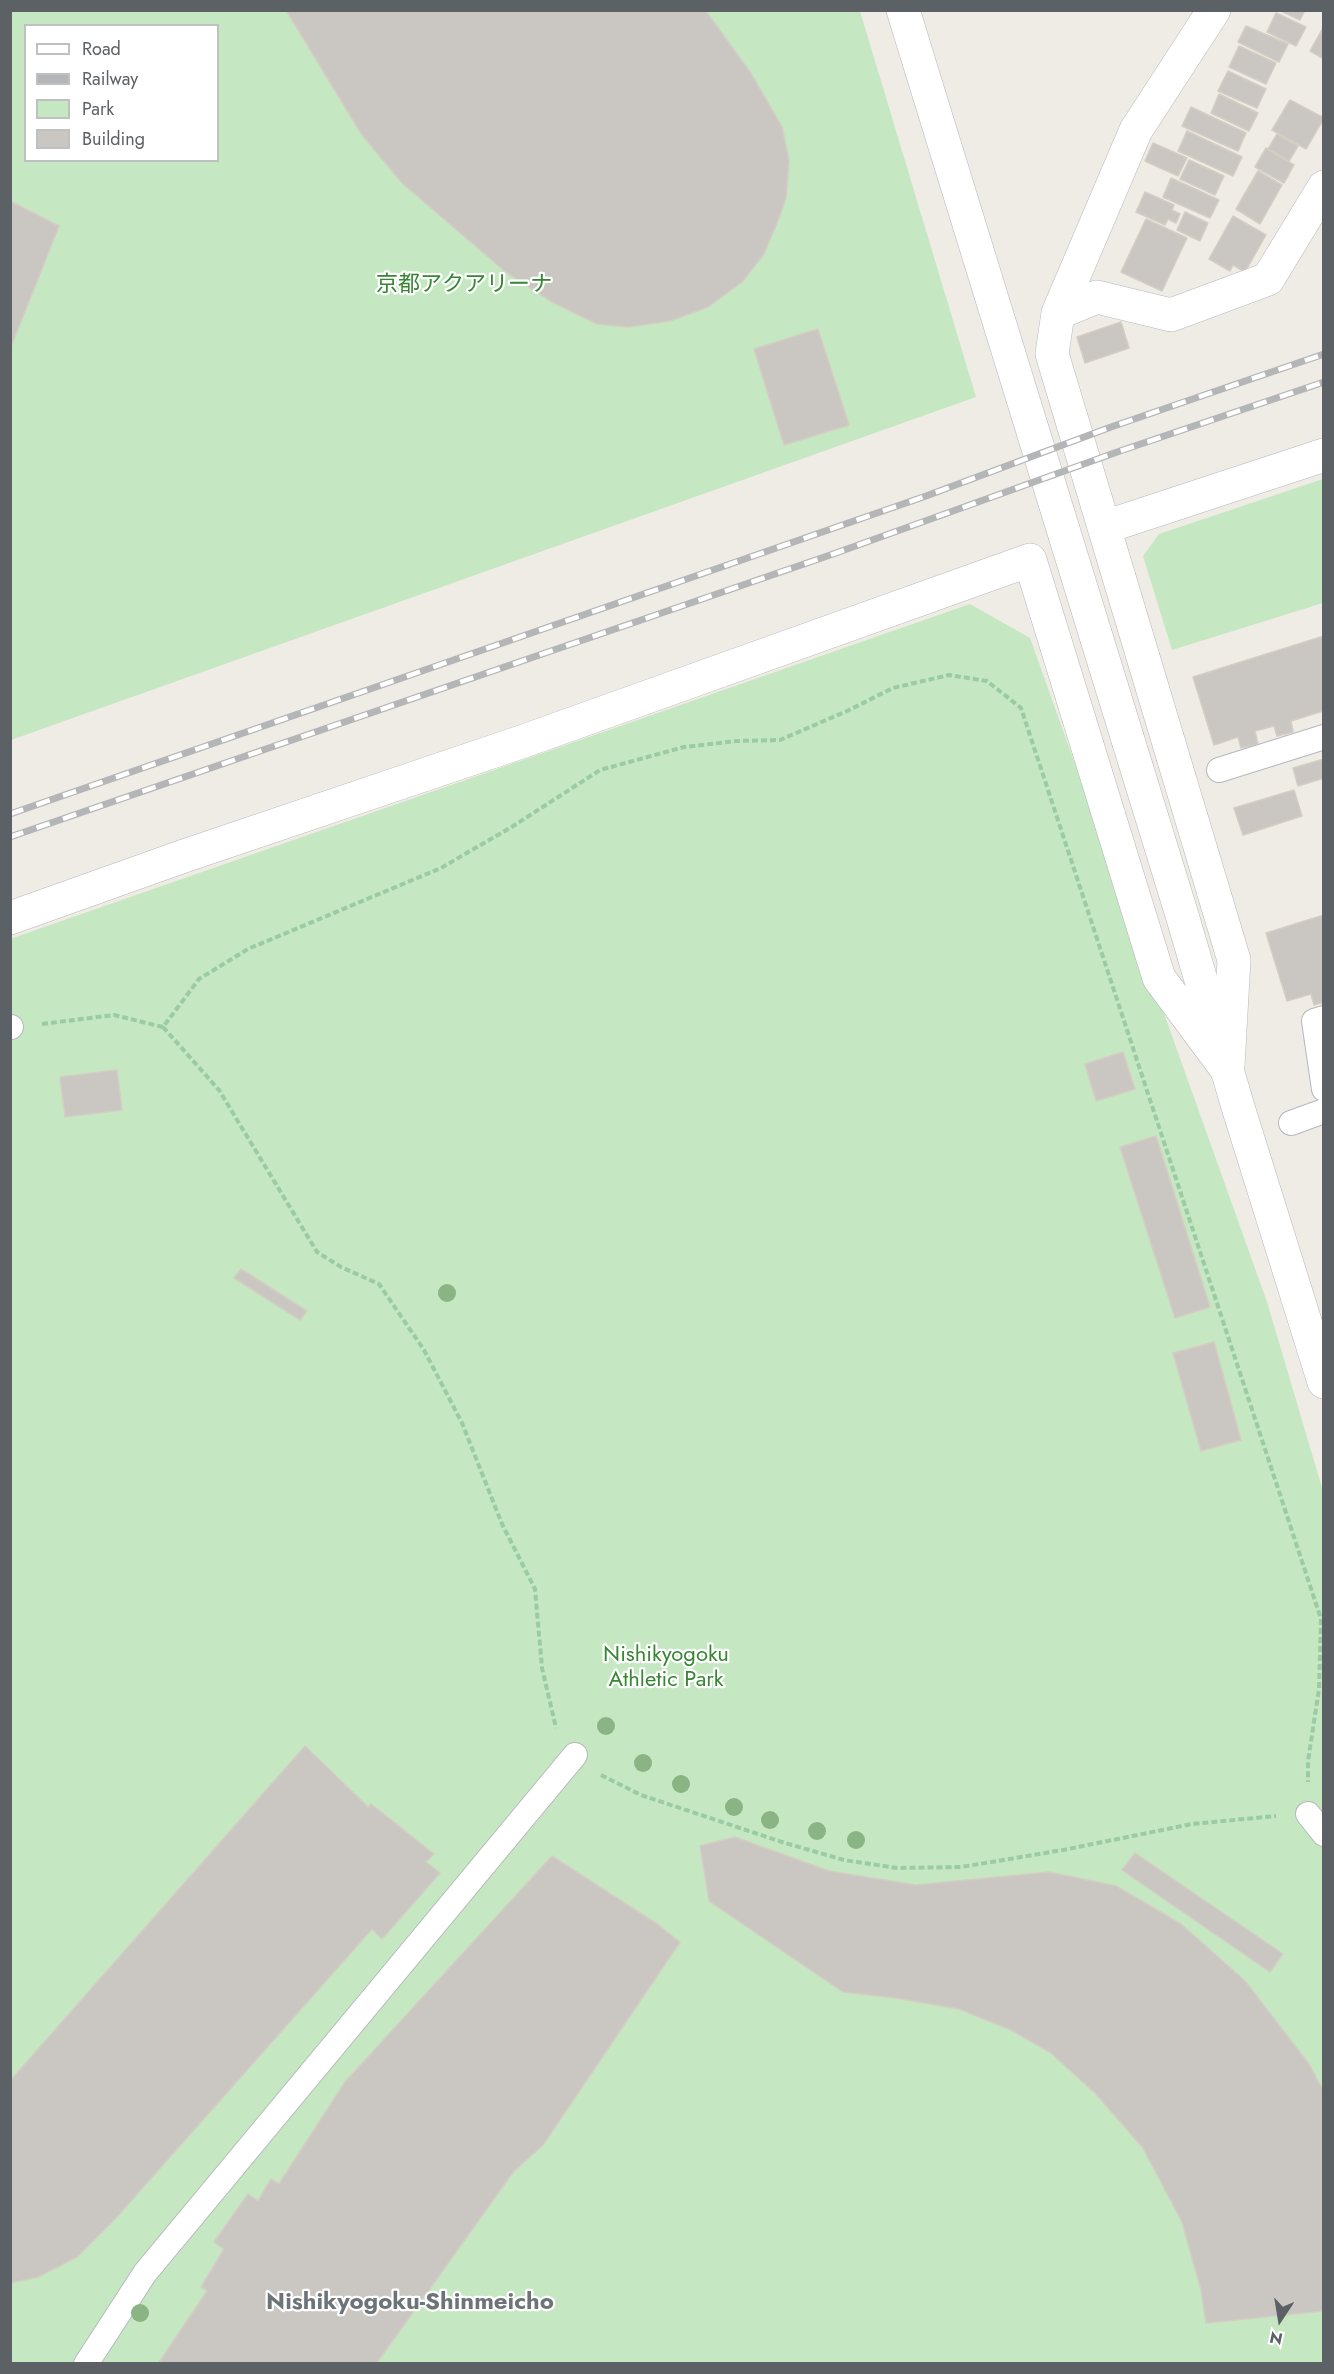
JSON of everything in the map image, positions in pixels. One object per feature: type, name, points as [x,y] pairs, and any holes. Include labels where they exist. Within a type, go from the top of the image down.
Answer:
[{"type":"street","points":[[903,10],[1182,915],[1323,1382]]},
{"type":"street","points":[[1214,10],[1136,130],[1058,313],[1052,354],[1234,960],[1228,1071]]},
{"type":"street","points":[[1058,313],[1097,297],[1171,315],[1268,279],[1323,187]]},
{"type":"street","points":[[1105,526],[1323,455]]},
{"type":"street","points":[[10,918],[184,856],[524,741],[1030,560],[1159,978],[1228,1071]]},
{"type":"lane","points":[[1219,770],[1323,737]]},
{"type":"lane","points":[[1323,1018],[1314,1021],[1323,1089]]},
{"type":"lane","points":[[1291,1124],[1323,1111]]},
{"type":"lane","points":[[86,2364],[145,2272],[575,1755]]},
{"type":"lane","points":[[1316,1815],[1323,1834]]},
{"type":"path","points":[[11,1027],[114,1015],[163,1027],[219,1090],[317,1252],[341,1267],[379,1284],[424,1350],[462,1423],[502,1524],[535,1589],[542,1668],[557,1735],[588,1769],[641,1795],[782,1842],[844,1860],[897,1868],[961,1867],[1192,1824],[1316,1815],[1308,1761],[1318,1689],[1322,1619],[1021,708],[987,681],[949,675],[893,688],[780,740],[737,741],[684,747],[600,770],[510,828],[441,868],[249,949],[199,980],[163,1027]]},
{"type":"green space","name":"京都アクアリーナ","points":[[10,11],[860,11],[976,397],[11,740]]},
{"type":"green space","points":[[1323,479],[1323,603],[1172,650],[1143,556],[1159,534]]},
{"type":"green space","name":"Nishikyogoku Athletic Park","points":[[970,604],[1030,638],[1267,1302],[1323,1491],[1323,2363],[11,2363],[10,939]]},
{"type":"building","points":[[286,10],[705,10],[750,72],[782,127],[789,160],[786,198],[764,254],[742,282],[708,307],[670,321],[629,327],[597,324],[552,302],[507,273],[402,183],[362,135]]},
{"type":"building","points":[[1279,10],[1305,10],[1300,20]]},
{"type":"building","points":[[1276,13],[1306,27],[1296,46],[1267,32]]},
{"type":"building","points":[[1246,26],[1288,44],[1279,62],[1238,42]]},
{"type":"building","points":[[1324,26],[1324,59],[1310,51]]},
{"type":"building","points":[[1239,46],[1276,63],[1266,84],[1229,67]]},
{"type":"building","points":[[1228,71],[1266,89],[1257,108],[1218,91]]},
{"type":"building","points":[[1219,94],[1258,113],[1249,131],[1211,113]]},
{"type":"building","points":[[1290,100],[1324,118],[1306,149],[1272,130]]},
{"type":"building","points":[[1191,107],[1246,133],[1238,151],[1182,126]]},
{"type":"building","points":[[1187,131],[1242,157],[1233,176],[1178,151]]},
{"type":"building","points":[[1277,134],[1298,146],[1289,161],[1268,149]]},
{"type":"building","points":[[1153,143],[1187,158],[1178,176],[1145,161]]},
{"type":"building","points":[[1266,148],[1294,165],[1284,183],[1255,167]]},
{"type":"building","points":[[1189,160],[1224,176],[1215,195],[1180,179]]},
{"type":"building","points":[[1258,171],[1282,185],[1260,224],[1236,209]]},
{"type":"building","points":[[1171,178],[1219,200],[1210,218],[1163,197]]},
{"type":"building","points":[[1145,192],[1174,205],[1172,210],[1180,214],[1176,223],[1168,219],[1165,225],[1136,212]]},
{"type":"building","points":[[10,201],[59,226],[10,349]]},
{"type":"building","points":[[1185,212],[1208,223],[1200,241],[1177,230]]},
{"type":"building","points":[[1233,216],[1266,235],[1245,272],[1233,265],[1230,271],[1209,259]]},
{"type":"building","points":[[1146,219],[1187,238],[1162,291],[1121,272]]},
{"type":"building","points":[[1121,322],[1129,348],[1085,363],[1077,337]]},
{"type":"building","points":[[818,329],[849,425],[784,445],[754,349]]},
{"type":"building","points":[[1324,636],[1324,714],[1323,711],[1291,721],[1293,732],[1277,736],[1274,726],[1255,731],[1258,744],[1241,748],[1238,737],[1214,745],[1193,677]]},
{"type":"building","points":[[1324,759],[1324,778],[1298,786],[1293,768]]},
{"type":"building","points":[[1294,790],[1302,816],[1243,835],[1234,808]]},
{"type":"building","points":[[1324,915],[1324,1002],[1314,1005],[1311,994],[1287,1001],[1266,933]]},
{"type":"building","points":[[1123,1052],[1135,1089],[1096,1101],[1085,1064]]},
{"type":"building","points":[[117,1070],[122,1110],[65,1117],[60,1077]]},
{"type":"building","points":[[1156,1136],[1210,1307],[1175,1318],[1120,1147]]},
{"type":"building","points":[[241,1269],[307,1311],[300,1320],[234,1278]]},
{"type":"building","points":[[1214,1342],[1241,1440],[1201,1451],[1173,1353]]},
{"type":"building","points":[[305,1746],[368,1807],[371,1804],[434,1854],[426,1862],[440,1873],[382,1939],[372,1929],[115,2219],[77,2257],[38,2277],[10,2283],[10,2081]]},
{"type":"building","points":[[735,1837],[829,1871],[916,1885],[1049,1872],[1116,1886],[1181,1924],[1245,1981],[1309,2064],[1324,2092],[1324,2311],[1206,2323],[1201,2290],[1182,2222],[1143,2148],[1096,2094],[1051,2053],[1011,2030],[959,2009],[843,1992],[709,1901],[700,1846]]},
{"type":"building","points":[[1135,1853],[1283,1954],[1270,1972],[1122,1870]]},
{"type":"building","points":[[552,1856],[657,1924],[680,1942],[543,2145],[514,2171],[376,2364],[158,2364],[207,2291],[201,2287],[224,2249],[214,2242],[248,2194],[258,2201],[271,2179],[279,2184],[345,2082]]},
{"type":"railway","points":[[10,814],[926,496],[1111,427],[1324,354]]},
{"type":"railway","points":[[10,837],[836,553],[1120,451],[1324,382]]},
{"type":"district","name":"Nishikyogoku-Shinmeicho","points":[[410,2303]]}]
